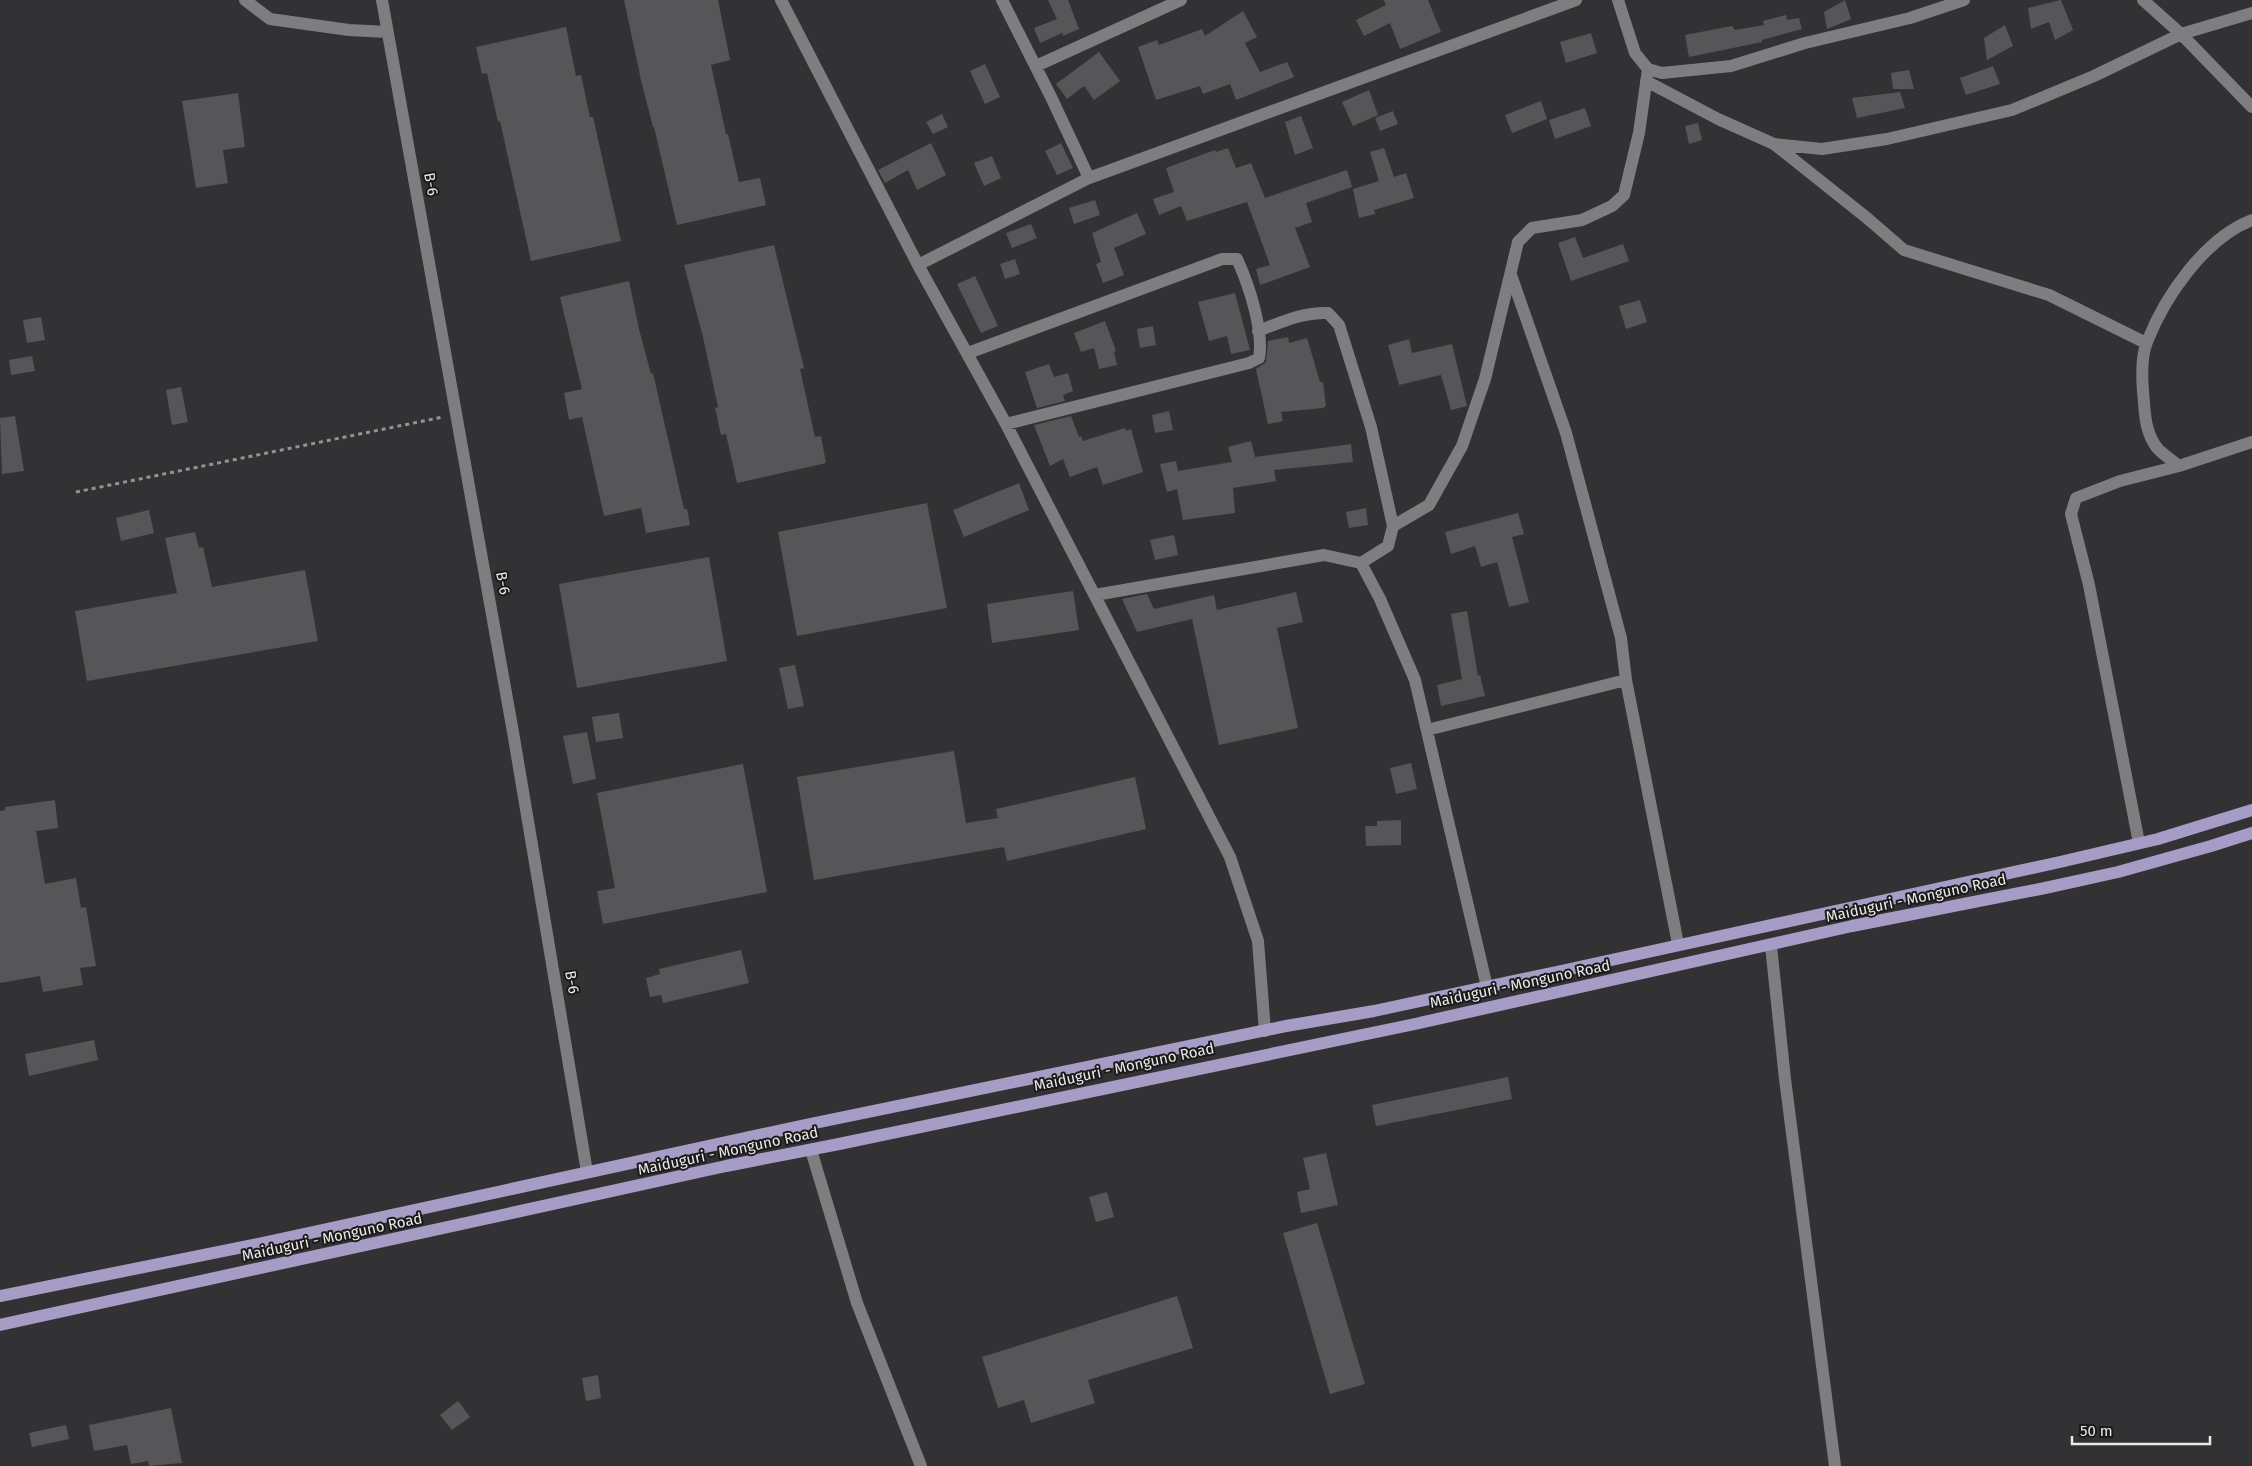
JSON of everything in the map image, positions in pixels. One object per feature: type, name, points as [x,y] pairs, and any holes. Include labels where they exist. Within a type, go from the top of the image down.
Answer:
[{"type":"main road","name":"Maiduguri - Monguno Road","points":[[0,1296],[268,1242],[810,1124],[1487,987],[2002,875],[2139,843],[2252,810]]},
{"type":"main road","name":"Maiduguri - Monguno Road","points":[[0,1325],[726,1166],[1415,1024],[1771,946],[1852,926],[2118,872],[2252,833]]},
{"type":"street","points":[[245,0],[270,18],[349,30],[387,32]]},
{"type":"street","name":"B-6","points":[[382,0],[513,732],[587,1172]]},
{"type":"street","points":[[781,0],[918,265],[1006,424],[1230,857],[1258,941],[1266,1031]]},
{"type":"street","points":[[1002,0],[1090,178]]},
{"type":"street","points":[[1036,66],[1181,0]]},
{"type":"street","points":[[918,265],[1090,178],[1576,0]]},
{"type":"street","points":[[1618,0],[1635,53],[1647,75],[1718,119],[1774,144],[1904,250],[2049,295],[2146,343]]},
{"type":"street","points":[[1647,75],[1732,66],[1806,43],[1910,18],[1964,0]]},
{"type":"street","points":[[2143,0],[2181,34],[2252,107]]},
{"type":"street","points":[[1774,144],[1822,149],[1888,139],[2012,110],[2094,76],[2181,34],[2252,13]]},
{"type":"street","points":[[1393,526],[1429,505],[1462,446],[1485,379],[1518,242],[1532,228],[1582,220],[1612,206],[1624,195],[1639,133],[1647,75]]},
{"type":"street","points":[[2179,466],[2158,449],[2145,423],[2142,381],[2146,343],[2176,285],[2215,244],[2242,224],[2252,220]]},
{"type":"street","points":[[968,353],[1222,259],[1237,259],[1245,276],[1262,345],[1259,358],[1249,363],[1006,424]]},
{"type":"street","points":[[1511,275],[1566,433],[1621,638],[1626,680],[1678,944]]},
{"type":"street","points":[[1095,595],[1324,555],[1361,564],[1388,546],[1393,526],[1371,427],[1339,324],[1328,313],[1314,312],[1296,316],[1258,331]]},
{"type":"street","points":[[2139,843],[2089,585],[2071,514],[2076,498],[2120,481],[2179,466],[2252,442]]},
{"type":"street","points":[[1361,564],[1380,599],[1415,680],[1487,987]]},
{"type":"street","points":[[1427,730],[1626,680]]},
{"type":"street","points":[[1771,946],[1786,1089],[1834,1466]]},
{"type":"street","points":[[811,1150],[857,1303],[921,1466]]},
{"type":"path","points":[[76,492],[456,415]]},
{"type":"building","points":[[624,0],[718,0],[730,60],[711,65],[726,134],[728,134],[739,182],[760,178],[766,205],[677,225],[641,80]]},
{"type":"building","points":[[1048,0],[1068,0],[1079,29],[1063,36],[1062,33],[1040,43],[1034,28],[1057,19]]},
{"type":"building","points":[[1384,0],[1428,0],[1441,32],[1400,49],[1390,23],[1364,36],[1356,20],[1386,5]]},
{"type":"building","points":[[1845,0],[1851,19],[1827,29],[1824,12]]},
{"type":"building","points":[[2061,0],[2073,30],[2055,40],[2049,22],[2031,29],[2028,8]]},
{"type":"building","points":[[1243,11],[1257,37],[1245,43],[1260,72],[1287,62],[1294,77],[1236,100],[1230,84],[1203,94],[1200,86],[1156,100],[1138,47],[1157,40],[1159,45],[1202,29],[1205,36]]},
{"type":"building","points":[[1786,15],[1787,20],[1799,18],[1802,29],[1762,40],[1762,42],[1689,57],[1685,35],[1732,26],[1735,30],[1764,25],[1763,21]]},
{"type":"building","points":[[2005,25],[2013,46],[1987,60],[1984,38]]},
{"type":"building","points":[[566,27],[576,76],[581,75],[590,117],[593,117],[621,241],[531,261],[500,121],[498,122],[487,73],[482,74],[476,47]]},
{"type":"building","points":[[1591,33],[1597,53],[1566,63],[1560,42]]},
{"type":"building","points":[[1099,52],[1120,81],[1094,100],[1084,86],[1067,99],[1056,84]]},
{"type":"building","points":[[985,64],[1000,97],[985,104],[970,71]]},
{"type":"building","points":[[1993,66],[2000,84],[1966,95],[1960,78]]},
{"type":"building","points":[[1909,70],[1914,89],[1893,89],[1891,73]]},
{"type":"building","points":[[1369,90],[1378,115],[1353,126],[1342,102]]},
{"type":"building","points":[[1900,92],[1905,108],[1857,118],[1852,98]]},
{"type":"building","points":[[238,93],[245,147],[223,150],[228,183],[196,188],[182,101]]},
{"type":"building","points":[[1541,101],[1547,119],[1512,133],[1505,115]]},
{"type":"building","points":[[1585,108],[1591,126],[1555,139],[1549,120]]},
{"type":"building","points":[[1393,111],[1398,124],[1380,131],[1375,118]]},
{"type":"building","points":[[942,114],[948,127],[933,134],[926,122]]},
{"type":"building","points":[[1301,116],[1313,148],[1295,155],[1285,122]]},
{"type":"building","points":[[1698,123],[1702,140],[1689,144],[1685,126]]},
{"type":"building","points":[[931,143],[946,175],[917,190],[908,170],[885,183],[878,170]]},
{"type":"building","points":[[1061,143],[1073,168],[1057,175],[1045,151]]},
{"type":"building","points":[[1228,148],[1236,168],[1251,163],[1265,198],[1347,170],[1352,187],[1306,203],[1312,222],[1295,228],[1310,267],[1260,285],[1256,269],[1270,265],[1247,202],[1187,221],[1181,206],[1159,215],[1153,199],[1174,192],[1166,168],[1215,150],[1216,152]]},
{"type":"building","points":[[1384,148],[1394,177],[1406,173],[1414,198],[1374,210],[1375,214],[1359,218],[1353,189],[1379,181],[1370,152]]},
{"type":"building","points":[[992,156],[1001,178],[984,186],[974,163]]},
{"type":"building","points":[[1095,200],[1100,215],[1074,224],[1069,208]]},
{"type":"building","points":[[1137,213],[1146,234],[1114,248],[1124,275],[1103,283],[1096,264],[1101,262],[1092,233]]},
{"type":"building","points":[[1031,224],[1037,238],[1012,248],[1006,233]]},
{"type":"building","points":[[1575,237],[1583,258],[1623,244],[1629,261],[1571,281],[1558,243]]},
{"type":"building","points":[[774,245],[804,368],[800,369],[815,437],[821,436],[826,463],[737,483],[726,434],[721,435],[715,408],[718,407],[703,337],[684,265]]},
{"type":"building","points":[[1015,259],[1020,274],[1005,279],[1000,264]]},
{"type":"building","points":[[975,276],[998,326],[981,333],[957,284]]},
{"type":"building","points":[[629,281],[639,329],[651,374],[653,373],[684,509],[687,509],[690,525],[646,533],[641,508],[604,516],[582,417],[569,420],[564,393],[582,389],[560,297]]},
{"type":"building","points":[[1235,293],[1250,350],[1231,354],[1227,336],[1209,341],[1198,302]]},
{"type":"building","points":[[1640,300],[1647,322],[1626,329],[1619,306]]},
{"type":"building","points":[[41,317],[45,340],[27,343],[23,320]]},
{"type":"building","points":[[1105,321],[1116,351],[1114,352],[1117,365],[1099,369],[1094,348],[1081,352],[1074,333]]},
{"type":"building","points":[[1153,326],[1156,345],[1140,348],[1137,329]]},
{"type":"building","points":[[1288,337],[1289,343],[1307,338],[1320,382],[1323,382],[1326,406],[1323,408],[1281,412],[1283,421],[1268,424],[1256,369],[1266,362],[1268,341]]},
{"type":"building","points":[[1409,339],[1412,353],[1452,344],[1467,406],[1451,410],[1441,375],[1399,385],[1388,345]]},
{"type":"building","points":[[32,356],[35,371],[11,375],[9,360]]},
{"type":"building","points":[[1049,364],[1054,377],[1068,373],[1073,391],[1063,395],[1065,401],[1037,408],[1025,372]]},
{"type":"building","points":[[181,387],[188,422],[172,425],[166,390]]},
{"type":"building","points":[[1169,411],[1173,430],[1155,433],[1152,415]]},
{"type":"building","points":[[15,416],[24,471],[2,474],[0,418]]},
{"type":"building","points":[[1071,416],[1079,437],[1081,436],[1083,441],[1125,428],[1126,431],[1131,429],[1143,472],[1103,485],[1097,467],[1070,477],[1063,459],[1050,466],[1034,425]]},
{"type":"building","points":[[1251,441],[1255,457],[1351,444],[1353,462],[1274,470],[1276,481],[1233,488],[1235,513],[1183,520],[1177,489],[1167,492],[1160,464],[1176,461],[1178,471],[1232,462],[1228,447]]},
{"type":"building","points":[[1019,483],[1029,510],[964,537],[953,510]]},
{"type":"building","points":[[927,503],[947,608],[797,636],[778,532]]},
{"type":"building","points":[[1366,508],[1368,525],[1349,528],[1346,512]]},
{"type":"building","points":[[149,510],[154,533],[121,541],[116,518]]},
{"type":"building","points":[[1518,513],[1524,534],[1512,537],[1529,602],[1509,607],[1497,562],[1481,567],[1475,546],[1451,554],[1445,532]]},
{"type":"building","points":[[195,532],[199,548],[203,547],[212,587],[305,570],[318,641],[87,681],[75,611],[177,593],[165,538]]},
{"type":"building","points":[[1174,535],[1178,555],[1155,560],[1150,540]]},
{"type":"building","points":[[709,557],[727,661],[577,688],[559,584]]},
{"type":"building","points":[[1073,591],[1079,630],[992,643],[987,604]]},
{"type":"building","points":[[1296,592],[1303,622],[1277,628],[1298,728],[1219,745],[1192,619],[1137,632],[1122,599],[1147,594],[1154,609],[1214,595],[1217,610]]},
{"type":"building","points":[[1467,611],[1478,676],[1480,675],[1485,696],[1441,706],[1437,685],[1462,679],[1451,614]]},
{"type":"building","points":[[795,665],[804,706],[788,709],[779,668]]},
{"type":"building","points":[[619,713],[623,738],[596,742],[592,717]]},
{"type":"building","points":[[587,732],[596,779],[573,784],[563,736]]},
{"type":"building","points":[[954,751],[966,823],[998,818],[996,809],[1135,777],[1146,829],[1007,861],[1004,847],[814,880],[797,777]]},
{"type":"building","points":[[1411,763],[1417,789],[1396,794],[1390,768]]},
{"type":"building","points":[[743,764],[767,892],[603,924],[597,891],[615,888],[597,793]]},
{"type":"building","points":[[55,800],[58,828],[36,831],[45,884],[76,878],[81,908],[86,907],[96,966],[80,968],[83,985],[43,992],[40,976],[0,983],[0,811],[5,810],[5,807]]},
{"type":"building","points":[[1401,820],[1401,845],[1366,846],[1365,826],[1377,826],[1377,821]]},
{"type":"building","points":[[741,950],[749,983],[663,1003],[661,995],[650,997],[646,978],[660,974],[659,969]]},
{"type":"building","points":[[94,1040],[98,1060],[29,1076],[25,1054]]},
{"type":"building","points":[[1508,1077],[1512,1099],[1376,1126],[1372,1105]]},
{"type":"building","points":[[1326,1153],[1338,1205],[1301,1213],[1297,1192],[1310,1189],[1303,1158]]},
{"type":"building","points":[[1107,1192],[1114,1217],[1096,1222],[1089,1197]]},
{"type":"building","points":[[1317,1223],[1365,1384],[1330,1394],[1283,1233]]},
{"type":"building","points":[[1177,1296],[1193,1348],[1088,1380],[1095,1403],[1031,1423],[1024,1400],[998,1408],[982,1357]]},
{"type":"building","points":[[598,1375],[601,1398],[586,1401],[582,1378]]},
{"type":"building","points":[[458,1401],[470,1417],[452,1430],[440,1415]]},
{"type":"building","points":[[171,1408],[182,1463],[149,1466],[148,1461],[131,1464],[127,1445],[94,1451],[89,1425]]},
{"type":"building","points":[[66,1425],[69,1439],[32,1447],[29,1433]]}]
